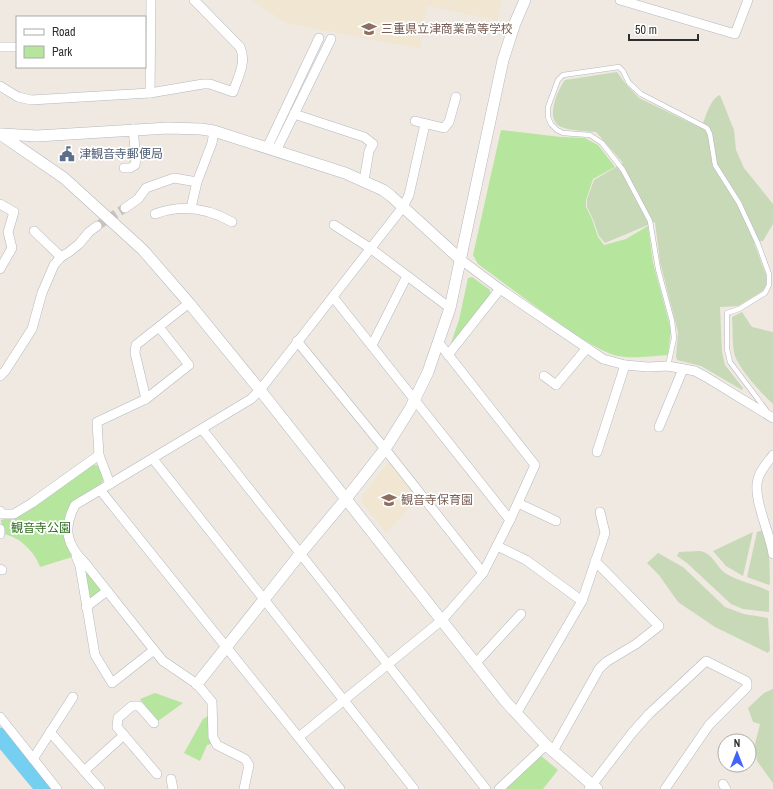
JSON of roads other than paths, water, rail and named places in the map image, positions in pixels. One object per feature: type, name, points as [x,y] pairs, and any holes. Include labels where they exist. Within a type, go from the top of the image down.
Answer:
[{"type":"street","points":[[150,93],[148,48],[152,0]]},
{"type":"street","points":[[0,86],[18,97],[31,100],[150,93],[203,84],[210,84],[233,92],[244,62],[243,54],[240,47],[194,0]]},
{"type":"street","points":[[197,684],[385,449],[410,409],[428,372],[450,308],[504,60],[515,23],[525,0]]},
{"type":"street","points":[[620,0],[735,34],[748,0]]},
{"type":"street","points":[[271,149],[319,38]]},
{"type":"street","points":[[271,149],[294,114],[331,38]]},
{"type":"street","points":[[0,47],[16,47]]},
{"type":"street","points":[[415,121],[444,128],[449,122],[456,97]]},
{"type":"street","points":[[294,114],[364,137],[373,144],[369,151],[364,181]]},
{"type":"street","points":[[244,789],[249,765],[245,758],[217,745],[215,742],[212,702],[197,684],[163,660],[76,554],[70,544],[67,530],[70,516],[75,505],[251,400],[403,207],[409,195],[425,124]]},
{"type":"street","points":[[1,134],[37,136],[184,127],[201,128],[345,173],[383,190],[460,259],[500,289],[603,359],[625,365],[648,367],[668,366],[694,372],[706,377],[771,416]]},
{"type":"street","points":[[124,168],[130,168],[135,165],[136,159],[133,130]]},
{"type":"street","points":[[191,208],[197,182],[212,143],[214,131]]},
{"type":"street","points":[[1,134],[64,178],[143,250],[189,302],[260,390],[345,500],[516,714],[549,748],[593,788],[632,733],[649,714],[706,661],[746,680],[747,687],[709,725],[665,789]]},
{"type":"street","points":[[125,208],[138,199],[146,188],[174,178],[197,182]]},
{"type":"street","points":[[0,204],[14,212],[8,232],[12,248],[1,267]]},
{"type":"street","points":[[155,214],[167,210],[191,208],[207,210],[232,222]]},
{"type":"street","points":[[334,225],[370,248],[450,308]]},
{"type":"street","points":[[0,376],[5,371],[32,329],[40,299],[54,265],[61,257],[79,244],[89,232],[97,226]]},
{"type":"street","points":[[34,231],[61,257]]},
{"type":"street","points":[[372,345],[407,276]]},
{"type":"street","points":[[448,355],[500,289]]},
{"type":"street","points":[[333,297],[510,520]]},
{"type":"street","points":[[146,399],[135,353],[136,345],[189,302]]},
{"type":"street","points":[[110,484],[99,455],[98,422],[146,399],[189,365],[159,327]]},
{"type":"street","points":[[297,341],[483,573]]},
{"type":"street","points":[[299,738],[442,620],[483,573],[510,520],[535,465],[439,343]]},
{"type":"street","points":[[544,376],[556,386],[587,348]]},
{"type":"street","points":[[597,452],[625,365]]},
{"type":"street","points":[[658,427],[684,369]]},
{"type":"street","points":[[202,429],[486,789]]},
{"type":"street","points":[[0,514],[14,514],[32,503],[99,455]]},
{"type":"street","points":[[773,455],[760,473],[756,488],[771,541],[773,554]]},
{"type":"street","points":[[153,459],[414,789]]},
{"type":"street","points":[[101,490],[340,789]]},
{"type":"street","points":[[518,502],[556,521]]},
{"type":"street","points":[[516,714],[582,601],[604,533],[600,512]]},
{"type":"street","points":[[0,529],[0,534]]},
{"type":"street","points":[[497,546],[526,560],[582,601]]},
{"type":"street","points":[[76,554],[80,566],[95,655],[112,683],[154,650]]},
{"type":"street","points":[[499,789],[549,748],[599,669],[606,662],[636,644],[659,626],[595,561]]},
{"type":"street","points":[[86,607],[107,591]]},
{"type":"street","points":[[475,664],[521,614]]},
{"type":"street","points":[[33,758],[73,697]]},
{"type":"street","points":[[154,723],[139,706],[132,706],[118,718],[117,727],[157,774]]},
{"type":"street","points":[[0,717],[57,789]]},
{"type":"street","points":[[50,732],[100,789]]},
{"type":"street","points":[[84,771],[124,735]]},
{"type":"street","points":[[171,779],[173,789]]},
{"type":"lane","points":[[668,366],[674,338],[672,321],[658,269],[650,221],[623,170],[602,143],[590,135],[563,133],[551,124],[548,117],[548,107],[558,80],[563,75],[619,67],[630,83],[641,94],[707,128],[710,134],[715,165],[739,203],[769,271],[769,285],[765,293],[739,309],[727,313],[727,349],[730,362],[771,416]]},
{"type":"waterway","points":[[0,736],[44,789]]},
{"type":"tunnel","points":[[97,226],[125,208]]},
{"type":"place","name":"三重県立津商業高等学校","points":[[369,29]]},
{"type":"place","name":"津観音寺郵便局","points":[[67,154]]},
{"type":"place","name":"観音寺保育園","points":[[389,500]]},
{"type":"park label","name":"観音寺公園","points":[[41,528]]}]
